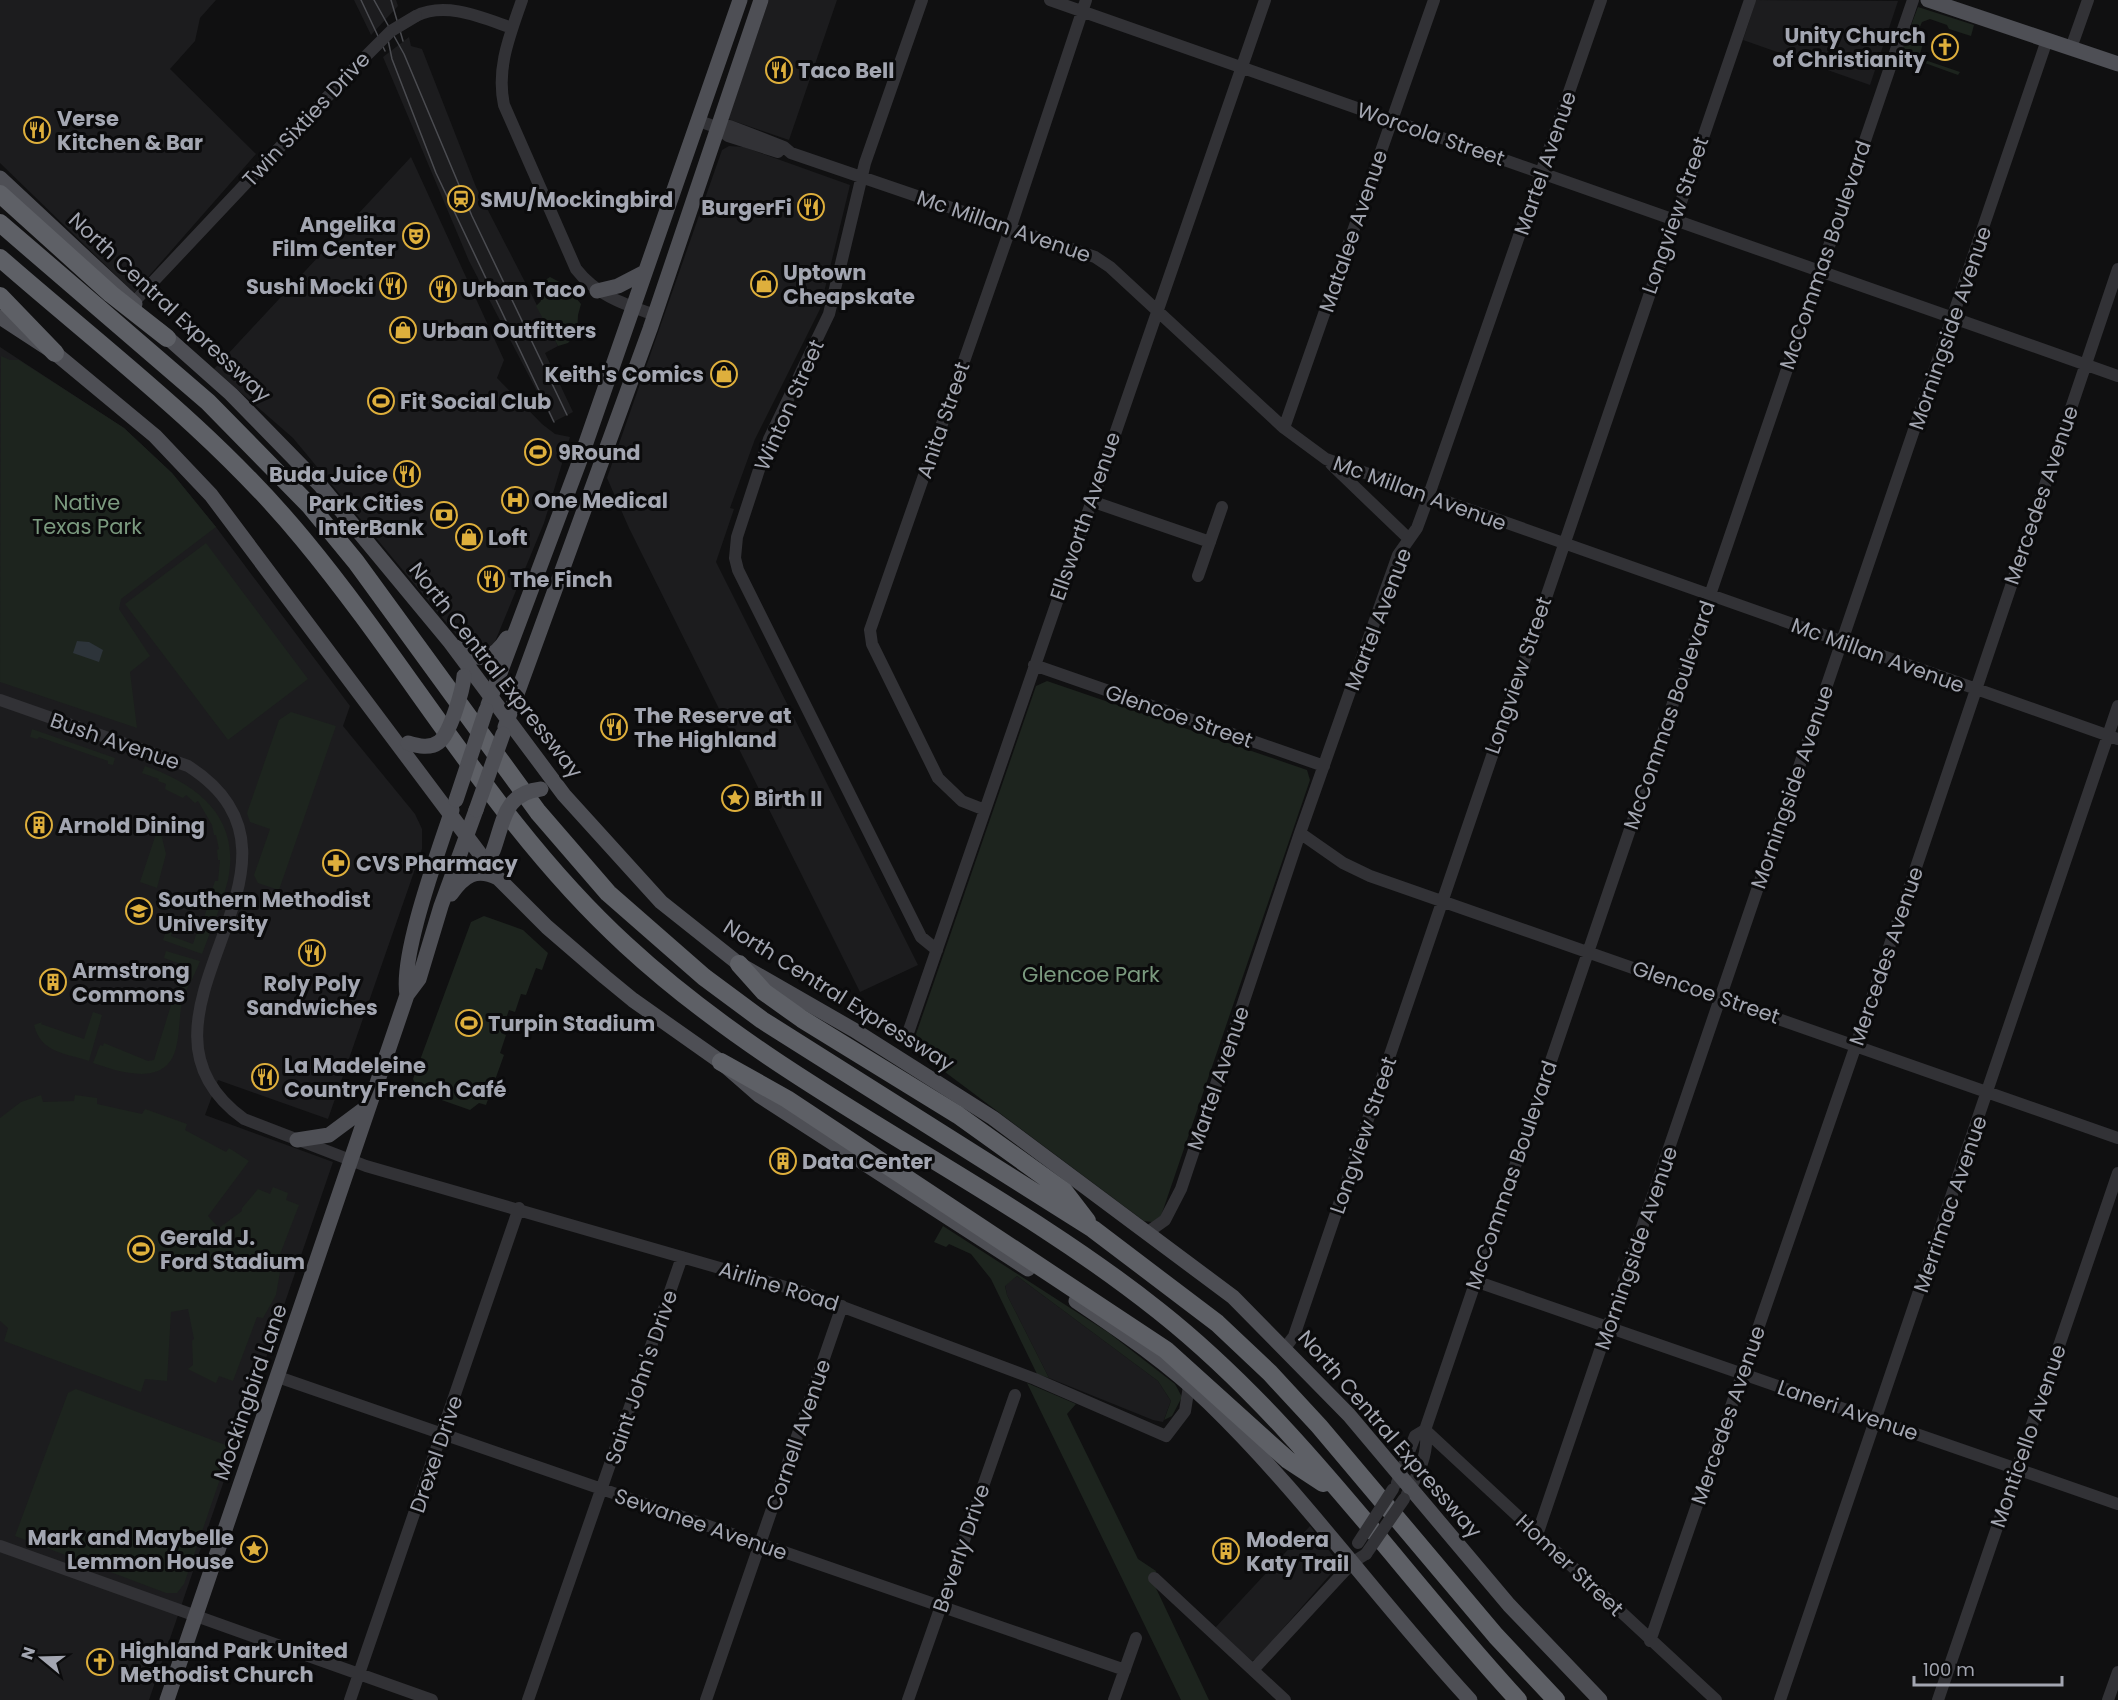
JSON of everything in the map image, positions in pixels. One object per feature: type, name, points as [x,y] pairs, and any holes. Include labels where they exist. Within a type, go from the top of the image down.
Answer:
[{"type":"highway","points":[[0,194],[111,294],[167,338]]},
{"type":"highway","name":"North Central Expressway","points":[[0,223],[208,402],[310,506],[356,562],[538,812],[601,885],[632,915],[704,977],[762,1020],[1093,1229],[1217,1323],[1270,1373],[1319,1426],[1496,1636],[1556,1700]]},
{"type":"highway","points":[[0,258],[178,410],[275,506],[344,590],[515,827],[563,883],[625,945],[679,991],[736,1034],[1071,1248],[1146,1300],[1242,1384],[1518,1700]]},
{"type":"highway","points":[[0,296],[55,353]]},
{"type":"highway","points":[[740,964],[764,992],[792,1012],[958,1115],[1064,1191],[1093,1229]]},
{"type":"highway","points":[[721,1062],[826,1124],[1166,1350],[1288,1460],[1340,1494]]},
{"type":"main road","points":[[450,642],[474,658],[489,657],[499,650],[520,615],[553,534],[740,0]]},
{"type":"main road","name":"Mockingbird Lane","points":[[167,1700],[407,995],[418,979],[441,906],[505,727],[625,401],[716,127],[761,0]]},
{"type":"main road","points":[[1928,0],[2118,64]]},
{"type":"main road","name":"North Central Expressway","points":[[0,177],[134,302],[167,338],[231,394],[320,485],[450,642],[464,670],[505,727],[661,902],[740,964],[854,1030],[993,1118],[1233,1297],[1349,1415],[1402,1488],[1600,1700]]},
{"type":"main road","points":[[661,228],[680,235]]},
{"type":"main road","points":[[597,291],[618,286],[645,272]]},
{"type":"main road","points":[[0,317],[55,353],[154,436],[212,495],[450,817],[498,878],[548,927],[633,1000],[721,1062],[760,1096],[1058,1288],[1117,1329],[1189,1386],[1208,1402],[1353,1562],[1424,1650],[1470,1700]]},
{"type":"main road","points":[[603,393],[625,401]]},
{"type":"main road","points":[[553,534],[574,541]]},
{"type":"main road","name":"Mockingbird Lane","points":[[407,995],[404,979],[410,950],[450,817],[520,615]]},
{"type":"main road","points":[[388,733],[408,743],[432,746],[440,742],[446,735],[463,689],[464,670]]},
{"type":"main road","points":[[498,878],[494,851],[508,806],[524,790],[541,789],[564,795]]},
{"type":"main road","points":[[441,906],[469,875],[487,872],[498,878]]},
{"type":"main road","points":[[297,1140],[329,1135],[370,1104]]},
{"type":"street","points":[[522,0],[512,28],[501,75],[504,105],[576,269],[597,291],[655,315]]},
{"type":"street","name":"Winton Street","points":[[922,0],[862,176],[829,314],[769,440],[737,537],[735,558],[921,936],[937,950]]},
{"type":"street","name":"Worcola Street","points":[[1050,0],[1084,6],[1241,68],[2118,376]]},
{"type":"street","name":"Ellsworth Avenue","points":[[908,1033],[1265,0]]},
{"type":"street","name":"Matalee Avenue","points":[[1284,428],[1434,0]]},
{"type":"street","name":"Martel Avenue","points":[[1148,1232],[1165,1220],[1181,1189],[1323,766],[1398,555],[1417,528],[1601,0]]},
{"type":"street","name":"Longview Street","points":[[1285,1348],[1294,1336],[1562,544],[1750,0]]},
{"type":"street","name":"McCommas Boulevard","points":[[1253,1670],[1353,1562],[1402,1488],[1428,1443],[1425,1430],[1475,1281],[1913,0]]},
{"type":"street","points":[[2071,48],[2088,0]]},
{"type":"street","name":"Anita Street","points":[[985,810],[962,801],[938,778],[872,644],[870,630],[1010,228],[1084,6]]},
{"type":"street","name":"Twin Sixties Drive","points":[[134,302],[391,31],[416,16],[432,11],[450,10],[512,28]]},
{"type":"street","name":"Morningside Avenue","points":[[1537,1535],[2047,40]]},
{"type":"street","name":"Mc Millan Avenue","points":[[699,121],[716,127],[730,126],[784,147],[791,153],[1095,257],[1110,267],[1284,428],[1326,459],[1428,497],[2113,737]]},
{"type":"street","name":"Mercedes Avenue","points":[[1650,1641],[1856,1045],[2118,269]]},
{"type":"street","points":[[1326,459],[1409,538]]},
{"type":"street","points":[[1091,501],[1210,542]]},
{"type":"street","points":[[1198,576],[1222,507]]},
{"type":"street","name":"Glencoe Street","points":[[1034,665],[1323,766]]},
{"type":"street","name":"Bush Avenue","points":[[0,700],[174,760],[203,776],[222,794],[239,831],[243,869],[238,892],[199,1007],[195,1026],[198,1054],[213,1089],[232,1111],[260,1127],[351,1160]]},
{"type":"street","name":"Merrimac Avenue","points":[[1780,1700],[1988,1092],[2113,737],[2118,706]]},
{"type":"street","name":"Glencoe Street","points":[[1300,833],[1355,870],[2118,1138]]},
{"type":"street","name":"Airline Road","points":[[351,1160],[519,1208],[842,1306],[1035,1379],[1166,1436],[1185,1411],[1189,1386]]},
{"type":"street","name":"Monticello Avenue","points":[[1938,1700],[2118,1173]]},
{"type":"street","name":"Drexel Drive","points":[[351,1700],[519,1208]]},
{"type":"street","name":"Saint John's Drive","points":[[528,1700],[682,1257]]},
{"type":"street","name":"Laneri Avenue","points":[[1475,1281],[2118,1504]]},
{"type":"street","name":"Cornell Avenue","points":[[706,1700],[842,1306]]},
{"type":"street","name":"Sewanee Avenue","points":[[278,1377],[1125,1670]]},
{"type":"street","name":"Beverly Drive","points":[[909,1700],[1015,1395]]},
{"type":"street","points":[[1185,1411],[1208,1402]]},
{"type":"street","name":"Homer Street","points":[[1425,1430],[1716,1700]]},
{"type":"street","points":[[0,1546],[432,1700]]},
{"type":"street","points":[[1154,1578],[1285,1700]]},
{"type":"street","points":[[1114,1700],[1136,1638]]},
{"type":"street","points":[[2108,1700],[2118,1672]]},
{"type":"shaded area","points":[[0,0],[216,0],[200,18],[195,41],[170,69],[256,154],[134,293],[0,163]]},
{"type":"shaded area","points":[[354,0],[396,0],[398,6],[371,35]]},
{"type":"shaded area","points":[[769,0],[837,0],[789,140],[728,119]]},
{"type":"shaded area","points":[[1756,0],[1898,1],[1870,85],[1743,40]]},
{"type":"shaded area","name":"SMU/Mockingbird","points":[[409,37],[411,46],[422,49],[476,187],[558,346],[545,353],[573,412],[553,422],[469,261],[383,57]]},
{"type":"shaded area","points":[[729,146],[744,147],[850,185],[820,309],[755,439],[730,508],[734,509],[716,562],[918,965],[860,992],[629,528],[607,478],[722,150]]},
{"type":"shaded area","points":[[411,157],[504,360],[497,378],[542,424],[555,434],[570,437],[544,523],[494,644],[480,652],[465,645],[293,438],[214,369]]},
{"type":"shaded area","name":"Southern Methodist University","points":[[0,347],[124,428],[172,473],[216,527],[350,706],[343,726],[415,814],[422,829],[422,849],[328,1119],[218,1080],[205,1115],[333,1162],[149,1700],[0,1700]]},
{"type":"shaded area","points":[[77,641],[89,642],[103,650],[99,662],[73,653]]},
{"type":"shaded area","points":[[1017,1276],[1158,1381],[1171,1401],[1163,1422],[1049,1378],[1007,1295],[1005,1285]]},
{"type":"shaded area","points":[[1310,1526],[1334,1557],[1336,1568],[1252,1661],[1215,1628]]},
{"type":"green space","points":[[1918,7],[1974,25],[1971,36],[1949,29],[1947,25],[1930,19],[1922,22],[1919,29],[1925,36],[1919,58],[1960,72],[1958,75],[1900,54]]},
{"type":"green space","points":[[550,277],[565,285],[581,304],[577,333],[568,343],[558,346],[536,306],[541,301],[537,290],[539,284]]},
{"type":"green space","name":"Native Texas Park","points":[[1,356],[10,360],[19,360],[124,428],[172,473],[216,527],[121,599],[119,609],[150,656],[130,672],[137,728],[0,682]]},
{"type":"green space","points":[[206,543],[308,679],[228,740],[125,604]]},
{"type":"green space","name":"Glencoe Park","points":[[1047,681],[1307,770],[1310,780],[1161,1216],[1152,1222],[1144,1221],[917,1051],[915,1037],[1036,686]]},
{"type":"green space","points":[[291,712],[336,726],[279,890],[258,883],[254,875],[270,829],[250,822],[247,813],[279,720]]},
{"type":"green space","points":[[32,729],[115,758],[113,765],[108,764],[108,761],[39,737],[37,739],[30,737]]},
{"type":"green space","points":[[145,766],[164,773],[198,793],[221,821],[228,838],[230,858],[228,880],[202,954],[163,940],[169,922],[173,924],[171,936],[193,944],[200,923],[203,923],[208,903],[210,903],[215,881],[218,881],[220,860],[218,860],[217,850],[219,849],[216,835],[198,801],[195,803],[186,795],[183,798],[165,789],[166,784],[158,781],[159,779],[142,773]]},
{"type":"green space","points":[[159,825],[166,854],[157,888],[140,882]]},
{"type":"green space","name":"Turpin Stadium","points":[[484,916],[523,930],[548,953],[542,970],[536,968],[526,995],[521,994],[515,1012],[509,1010],[501,1033],[506,1035],[500,1053],[504,1055],[486,1105],[479,1103],[470,1110],[419,1092],[413,1079],[471,922]]},
{"type":"green space","points":[[166,951],[200,961],[182,1002],[176,1048],[171,1060],[163,1068],[152,1073],[141,1074],[128,1073],[93,1063],[100,1045],[103,1046],[104,1043],[148,1061],[154,1060],[171,1005],[174,1005],[180,980],[183,980],[187,970],[183,968],[183,965],[164,958]]},
{"type":"green space","points":[[93,1012],[102,1015],[89,1061],[48,1047],[37,1034],[34,1025],[42,1022],[41,1024],[84,1039]]},
{"type":"green space","name":"Gerald J. Ford Stadium","points":[[41,1095],[43,1102],[74,1101],[75,1095],[97,1098],[97,1104],[142,1114],[145,1109],[187,1124],[185,1130],[226,1152],[229,1148],[249,1161],[208,1216],[219,1228],[242,1211],[258,1189],[270,1194],[273,1187],[288,1193],[286,1200],[299,1205],[274,1270],[280,1272],[276,1295],[263,1318],[257,1317],[233,1381],[219,1376],[216,1383],[188,1369],[193,1365],[192,1341],[194,1339],[188,1309],[171,1312],[167,1381],[145,1379],[141,1392],[4,1341],[8,1328],[0,1321],[0,1118],[21,1102]]},
{"type":"green space","points":[[943,1226],[1109,1333],[1175,1384],[1182,1397],[1172,1416],[1164,1420],[1171,1401],[1158,1381],[1017,1276],[1005,1286],[1007,1295],[1049,1378],[1037,1374],[991,1279],[971,1254],[949,1244],[946,1247],[934,1242]]},
{"type":"green space","points":[[1027,1383],[1076,1404],[1067,1414],[1138,1559],[1156,1571],[1154,1584],[1209,1700],[1181,1700]]},
{"type":"green space","points":[[76,1389],[231,1447],[184,1584],[177,1593],[166,1593],[15,1536],[68,1393]]},
{"type":"tram line","points":[[361,0],[385,51]]},
{"type":"tram line","points":[[374,0],[404,54],[472,216],[567,415]]},
{"type":"tram line","points":[[391,0],[403,41]]},
{"type":"tram line","points":[[386,30],[392,59],[436,173],[554,422]]},
{"type":"place","name":"Unity Church of Christianity","points":[[1945,47]]},
{"type":"place","name":"Taco Bell","points":[[779,70]]},
{"type":"place","name":"Verse Kitchen & Bar","points":[[37,130]]},
{"type":"place","name":"SMU/Mockingbird","points":[[461,199]]},
{"type":"place","name":"BurgerFi","points":[[811,207]]},
{"type":"place","name":"Angelika Film Center","points":[[416,236]]},
{"type":"place","name":"Uptown Cheapskate","points":[[764,284]]},
{"type":"place","name":"Sushi Mocki","points":[[393,286]]},
{"type":"place","name":"Urban Taco","points":[[443,289]]},
{"type":"place","name":"Urban Outfitters","points":[[403,330]]},
{"type":"place","name":"Keith's Comics","points":[[724,374]]},
{"type":"place","name":"Fit Social Club","points":[[381,401]]},
{"type":"place","name":"9Round","points":[[538,452]]},
{"type":"place","name":"Buda Juice","points":[[407,474]]},
{"type":"place","name":"One Medical","points":[[515,500]]},
{"type":"place","name":"Park Cities InterBank","points":[[444,515]]},
{"type":"place","name":"Loft","points":[[469,537]]},
{"type":"place","name":"The Finch","points":[[491,579]]},
{"type":"place","name":"The Reserve at The Highland","points":[[614,727]]},
{"type":"place","name":"Birth II","points":[[735,798]]},
{"type":"place","name":"Arnold Dining","points":[[39,825]]},
{"type":"place","name":"CVS Pharmacy","points":[[336,863]]},
{"type":"place","name":"Southern Methodist University","points":[[139,911]]},
{"type":"place","name":"Roly Poly Sandwiches","points":[[312,953]]},
{"type":"place","name":"Armstrong Commons","points":[[53,982]]},
{"type":"place","name":"Turpin Stadium","points":[[469,1023]]},
{"type":"place","name":"La Madeleine Country French Café","points":[[265,1077]]},
{"type":"place","name":"Data Center","points":[[783,1161]]},
{"type":"place","name":"Gerald J. Ford Stadium","points":[[141,1249]]},
{"type":"place","name":"Mark and Maybelle Lemmon House","points":[[254,1549]]},
{"type":"place","name":"Modera Katy Trail","points":[[1226,1551]]},
{"type":"place","name":"Highland Park United Methodist Church","points":[[100,1662]]}]
